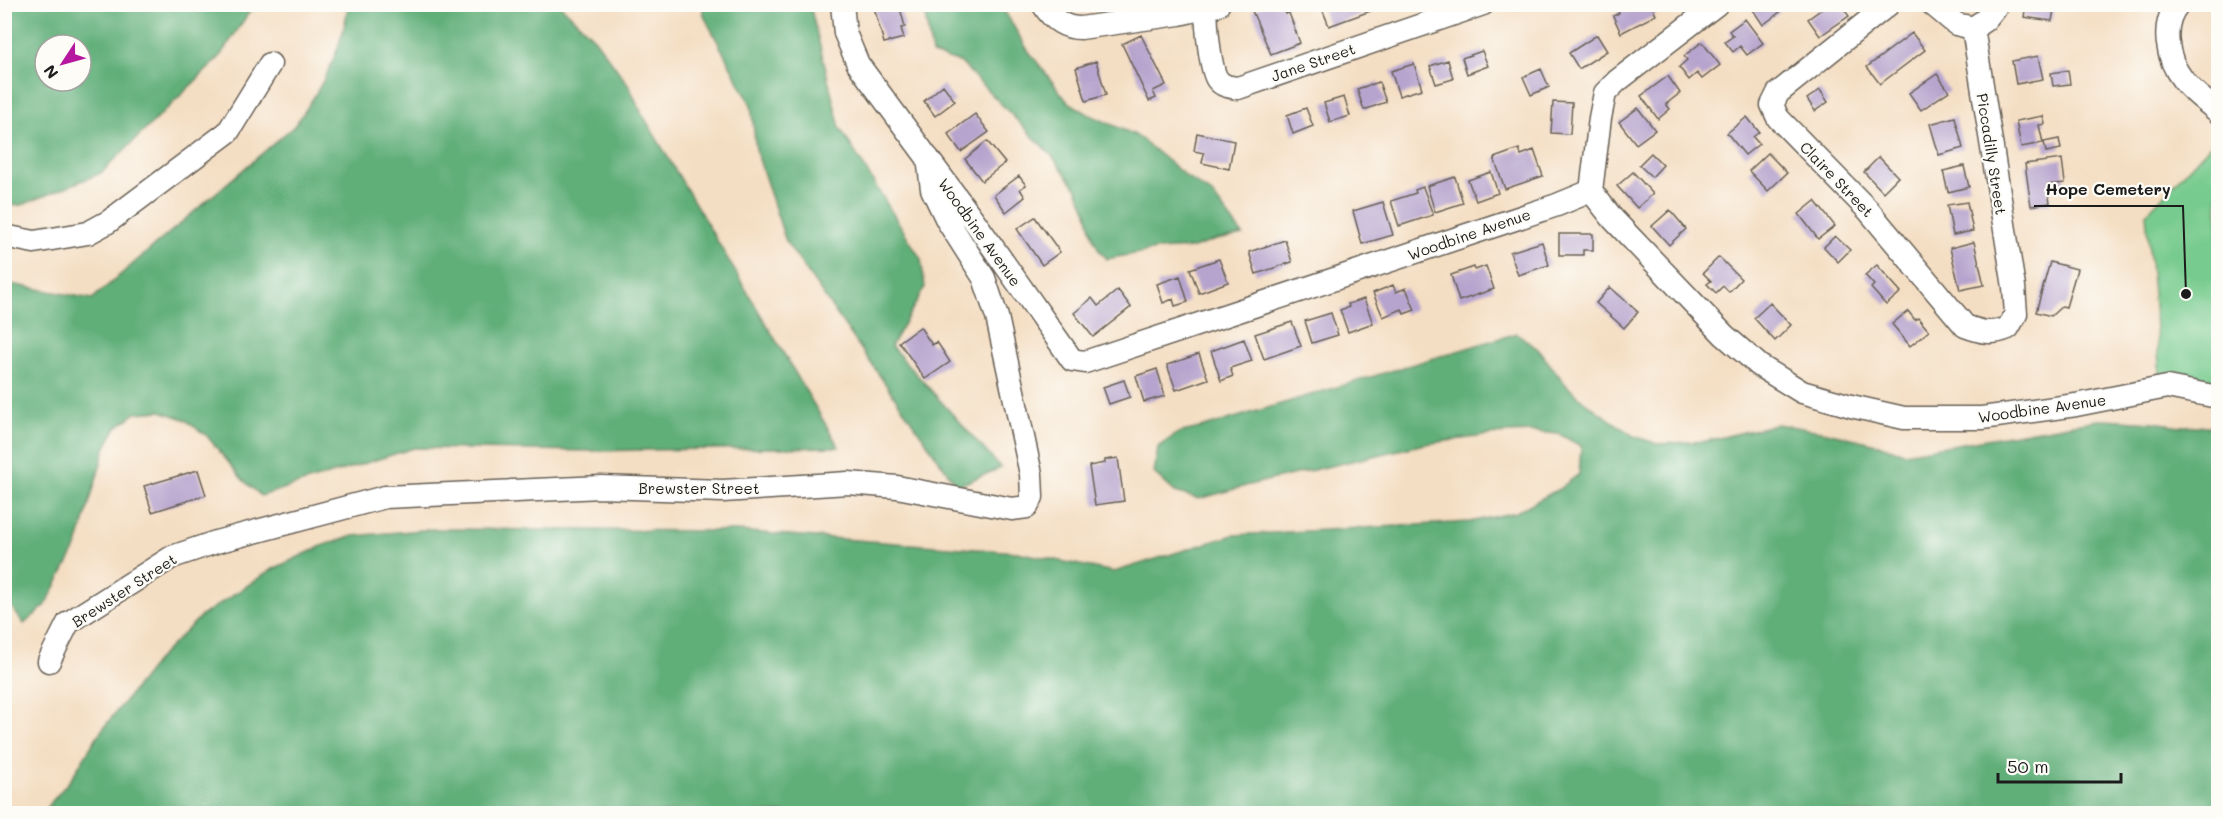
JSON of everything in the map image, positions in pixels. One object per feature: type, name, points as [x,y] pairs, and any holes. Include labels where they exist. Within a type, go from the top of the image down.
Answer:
[{"type":"street","name":"Woodbine Avenue","points":[[842,4],[845,33],[858,64],[1072,360],[1085,362],[1557,205],[1591,191],[1613,219],[1724,335],[1760,366],[1802,392],[1904,418],[1982,418],[2076,405],[2167,387],[2218,397]]},
{"type":"street","points":[[1043,4],[1051,16],[1068,28],[1097,26],[1211,6]]},
{"type":"street","name":"Jane Street","points":[[1211,6],[1209,48],[1216,78],[1224,86],[1238,88],[1483,4]]},
{"type":"street","points":[[1591,191],[1605,93],[1617,81],[1716,4]]},
{"type":"street","name":"Claire Street","points":[[1889,4],[1778,93],[1772,105],[1778,118],[1868,210],[1949,310],[1965,326],[1982,332],[1995,333],[2008,328],[2016,314]]},
{"type":"street","points":[[1932,4],[1956,24],[1973,28],[1985,20],[1998,4]]},
{"type":"street","points":[[2178,4],[2168,21],[2168,43],[2173,64],[2183,81],[2218,112]]},
{"type":"street","name":"Piccadilly Street","points":[[1973,28],[2014,287],[2016,314]]},
{"type":"street","points":[[4,236],[34,242],[88,233],[108,222],[228,132],[270,64]]},
{"type":"street","name":"Brewster Street","points":[[49,661],[68,623],[172,557],[216,542],[385,497],[601,487],[723,491],[848,483],[897,487],[1012,509],[1027,507],[1032,497],[1031,474],[997,316],[984,278],[947,220],[932,189],[928,158]]},
{"type":"green space","points":[[5,4],[254,4],[218,59],[101,173],[22,205],[5,206]]},
{"type":"green space","points":[[348,5],[560,5],[595,39],[629,86],[641,112],[839,447],[586,451],[414,448],[261,496],[242,479],[207,436],[184,419],[161,411],[136,413],[116,428],[105,449],[77,546],[45,606],[24,624],[9,604],[5,593],[5,283],[92,299],[294,126],[322,83],[336,53]]},
{"type":"green space","points":[[702,5],[810,5],[840,128],[921,259],[925,287],[891,346],[1001,468],[957,486],[786,242],[756,150],[751,105],[704,16]]},
{"type":"green space","points":[[923,5],[1001,5],[1027,49],[1067,101],[1145,142],[1187,177],[1212,194],[1243,235],[1216,240],[1193,248],[1156,250],[1107,259],[1093,238],[1087,212],[1077,189],[1052,156],[961,63],[932,54]]},
{"type":"green space","points":[[2218,137],[2218,389],[2160,375],[2146,214]]},
{"type":"green space","points":[[1517,333],[1538,349],[1567,386],[1585,402],[1634,436],[1658,444],[1706,441],[1777,424],[1827,432],[1904,453],[2104,419],[2181,426],[2218,426],[2218,813],[42,813],[71,779],[98,735],[158,659],[201,616],[271,570],[324,545],[353,536],[434,529],[736,531],[1017,552],[1114,572],[1233,535],[1470,522],[1516,512],[1559,489],[1579,474],[1581,446],[1559,434],[1535,432],[1505,433],[1425,444],[1253,484],[1199,499],[1175,492],[1154,473],[1158,447],[1178,433]]},
{"type":"building","points":[[873,4],[899,4],[905,27],[901,28],[904,38],[884,43]]},
{"type":"building","points":[[1268,4],[1282,4],[1286,14],[1289,13],[1300,43],[1271,54],[1252,11]]},
{"type":"building","points":[[1325,4],[1375,4],[1376,9],[1329,26],[1321,6]]},
{"type":"building","points":[[1621,4],[1651,4],[1656,15],[1621,33],[1613,16],[1619,13],[1616,7]]},
{"type":"building","points":[[1760,4],[1775,4],[1780,12],[1763,25],[1753,10]]},
{"type":"building","points":[[1829,4],[1840,4],[1849,16],[1820,36],[1808,19]]},
{"type":"building","points":[[2026,4],[2055,4],[2052,21],[2024,17]]},
{"type":"building","points":[[1745,19],[1763,43],[1747,55],[1740,46],[1733,52],[1725,42],[1733,36],[1729,31]]},
{"type":"building","points":[[1912,33],[1925,50],[1880,84],[1867,67]]},
{"type":"building","points":[[1141,35],[1166,85],[1153,91],[1156,98],[1149,101],[1122,44]]},
{"type":"building","points":[[1597,35],[1607,51],[1579,69],[1569,53]]},
{"type":"building","points":[[1702,42],[1720,65],[1702,79],[1697,73],[1689,80],[1679,67],[1687,60],[1684,56]]},
{"type":"building","points":[[1482,51],[1488,66],[1467,74],[1462,58]]},
{"type":"building","points":[[2038,56],[2043,79],[2016,84],[2012,61]]},
{"type":"building","points":[[1448,60],[1453,79],[1436,84],[1430,66]]},
{"type":"building","points":[[1096,61],[1106,95],[1086,101],[1076,68]]},
{"type":"building","points":[[1414,64],[1422,89],[1399,96],[1391,71]]},
{"type":"building","points":[[1541,69],[1549,87],[1531,95],[1523,77]]},
{"type":"building","points":[[2068,70],[2070,84],[2053,86],[2051,73]]},
{"type":"building","points":[[1937,74],[1949,91],[1921,110],[1909,93]]},
{"type":"building","points":[[1668,76],[1680,93],[1666,104],[1670,109],[1658,119],[1641,96]]},
{"type":"building","points":[[1379,82],[1386,102],[1364,110],[1357,89]]},
{"type":"building","points":[[943,85],[955,101],[935,116],[924,101]]},
{"type":"building","points":[[1820,90],[1828,102],[1815,111],[1807,99]]},
{"type":"building","points":[[1344,97],[1350,116],[1330,122],[1324,103]]},
{"type":"building","points":[[1553,102],[1572,103],[1570,134],[1551,133]]},
{"type":"building","points":[[1306,108],[1313,126],[1293,134],[1287,115]]},
{"type":"building","points":[[1638,108],[1655,130],[1636,144],[1619,122]]},
{"type":"building","points":[[975,114],[989,132],[961,152],[948,134]]},
{"type":"building","points":[[2043,116],[2045,124],[2039,125],[2043,143],[2021,147],[2016,121]]},
{"type":"building","points":[[1747,117],[1759,132],[1753,137],[1759,144],[1745,155],[1727,133]]},
{"type":"building","points":[[1955,117],[1963,148],[1939,155],[1930,124]]},
{"type":"building","points":[[1197,133],[1234,141],[1229,169],[1202,163],[1204,153],[1194,151]]},
{"type":"building","points":[[2059,139],[2061,149],[2046,152],[2044,142]]},
{"type":"building","points":[[987,141],[1005,163],[982,181],[965,159]]},
{"type":"building","points":[[1519,149],[1521,155],[1534,150],[1543,176],[1505,189],[1494,158]]},
{"type":"building","points":[[1651,153],[1663,165],[1652,177],[1639,165]]},
{"type":"building","points":[[1768,153],[1787,173],[1768,191],[1749,171]]},
{"type":"building","points":[[1879,157],[1898,177],[1883,192],[1864,172]]},
{"type":"building","points":[[2062,159],[2065,183],[2047,185],[2050,203],[2031,206],[2025,164]]},
{"type":"building","points":[[1964,166],[1969,187],[1948,192],[1943,171]]},
{"type":"building","points":[[1491,172],[1498,193],[1476,201],[1468,180]]},
{"type":"building","points":[[1633,172],[1653,194],[1637,208],[1617,186]]},
{"type":"building","points":[[1019,176],[1026,185],[1020,189],[1025,197],[1006,212],[994,195]]},
{"type":"building","points":[[1455,177],[1463,203],[1435,212],[1427,186]]},
{"type":"building","points":[[1423,187],[1433,215],[1399,226],[1391,201],[1416,193],[1415,190]]},
{"type":"building","points":[[1815,201],[1835,226],[1818,239],[1799,214]]},
{"type":"building","points":[[1383,202],[1393,235],[1362,244],[1353,211]]},
{"type":"building","points":[[1967,202],[1973,231],[1953,235],[1947,205]]},
{"type":"building","points":[[1670,210],[1686,229],[1669,245],[1652,226]]},
{"type":"building","points":[[1035,217],[1060,252],[1042,265],[1017,229]]},
{"type":"building","points":[[1559,234],[1593,234],[1593,250],[1583,250],[1583,255],[1559,255]]},
{"type":"building","points":[[1835,236],[1850,250],[1838,262],[1824,247]]},
{"type":"building","points":[[1285,240],[1292,262],[1256,274],[1249,252]]},
{"type":"building","points":[[1542,242],[1549,265],[1518,275],[1510,252]]},
{"type":"building","points":[[1974,242],[1984,285],[1960,290],[1950,248]]},
{"type":"building","points":[[1719,257],[1741,279],[1729,292],[1723,286],[1716,293],[1707,284],[1711,281],[1703,273]]},
{"type":"building","points":[[1219,259],[1228,282],[1199,293],[1190,269]]},
{"type":"building","points":[[2050,262],[2077,269],[2066,307],[2062,306],[2051,316],[2036,312]]},
{"type":"building","points":[[1877,265],[1901,292],[1886,305],[1871,288],[1874,285],[1865,275]]},
{"type":"building","points":[[1486,266],[1494,289],[1459,301],[1451,275],[1474,267],[1475,270]]},
{"type":"building","points":[[1180,276],[1188,302],[1175,306],[1173,299],[1163,303],[1157,284]]},
{"type":"building","points":[[1393,285],[1396,292],[1406,288],[1415,310],[1404,314],[1402,309],[1383,317],[1373,293]]},
{"type":"building","points":[[1610,287],[1638,312],[1624,328],[1596,303]]},
{"type":"building","points":[[1118,290],[1131,307],[1093,337],[1074,313],[1092,298],[1098,306]]},
{"type":"building","points":[[1364,299],[1373,323],[1348,332],[1340,310],[1349,307],[1348,304]]},
{"type":"building","points":[[1770,303],[1791,325],[1775,341],[1754,318]]},
{"type":"building","points":[[1908,311],[1915,320],[1918,318],[1929,331],[1910,346],[1892,324]]},
{"type":"building","points":[[1331,313],[1338,335],[1312,343],[1305,321]]},
{"type":"building","points":[[1292,322],[1301,346],[1264,359],[1255,334]]},
{"type":"building","points":[[920,327],[932,345],[937,342],[950,362],[925,379],[899,342]]},
{"type":"building","points":[[1244,339],[1252,361],[1230,368],[1233,376],[1221,381],[1211,351]]},
{"type":"building","points":[[1199,354],[1208,379],[1176,390],[1167,365]]},
{"type":"building","points":[[1157,369],[1165,396],[1144,402],[1136,376]]},
{"type":"building","points":[[1124,380],[1130,397],[1109,404],[1103,387]]},
{"type":"building","points":[[1118,458],[1124,501],[1095,505],[1089,466]]},
{"type":"building","points":[[198,470],[206,495],[152,512],[144,486]]},
{"type":"place","name":"Hope Cemetery","points":[[2186,294]]}]
